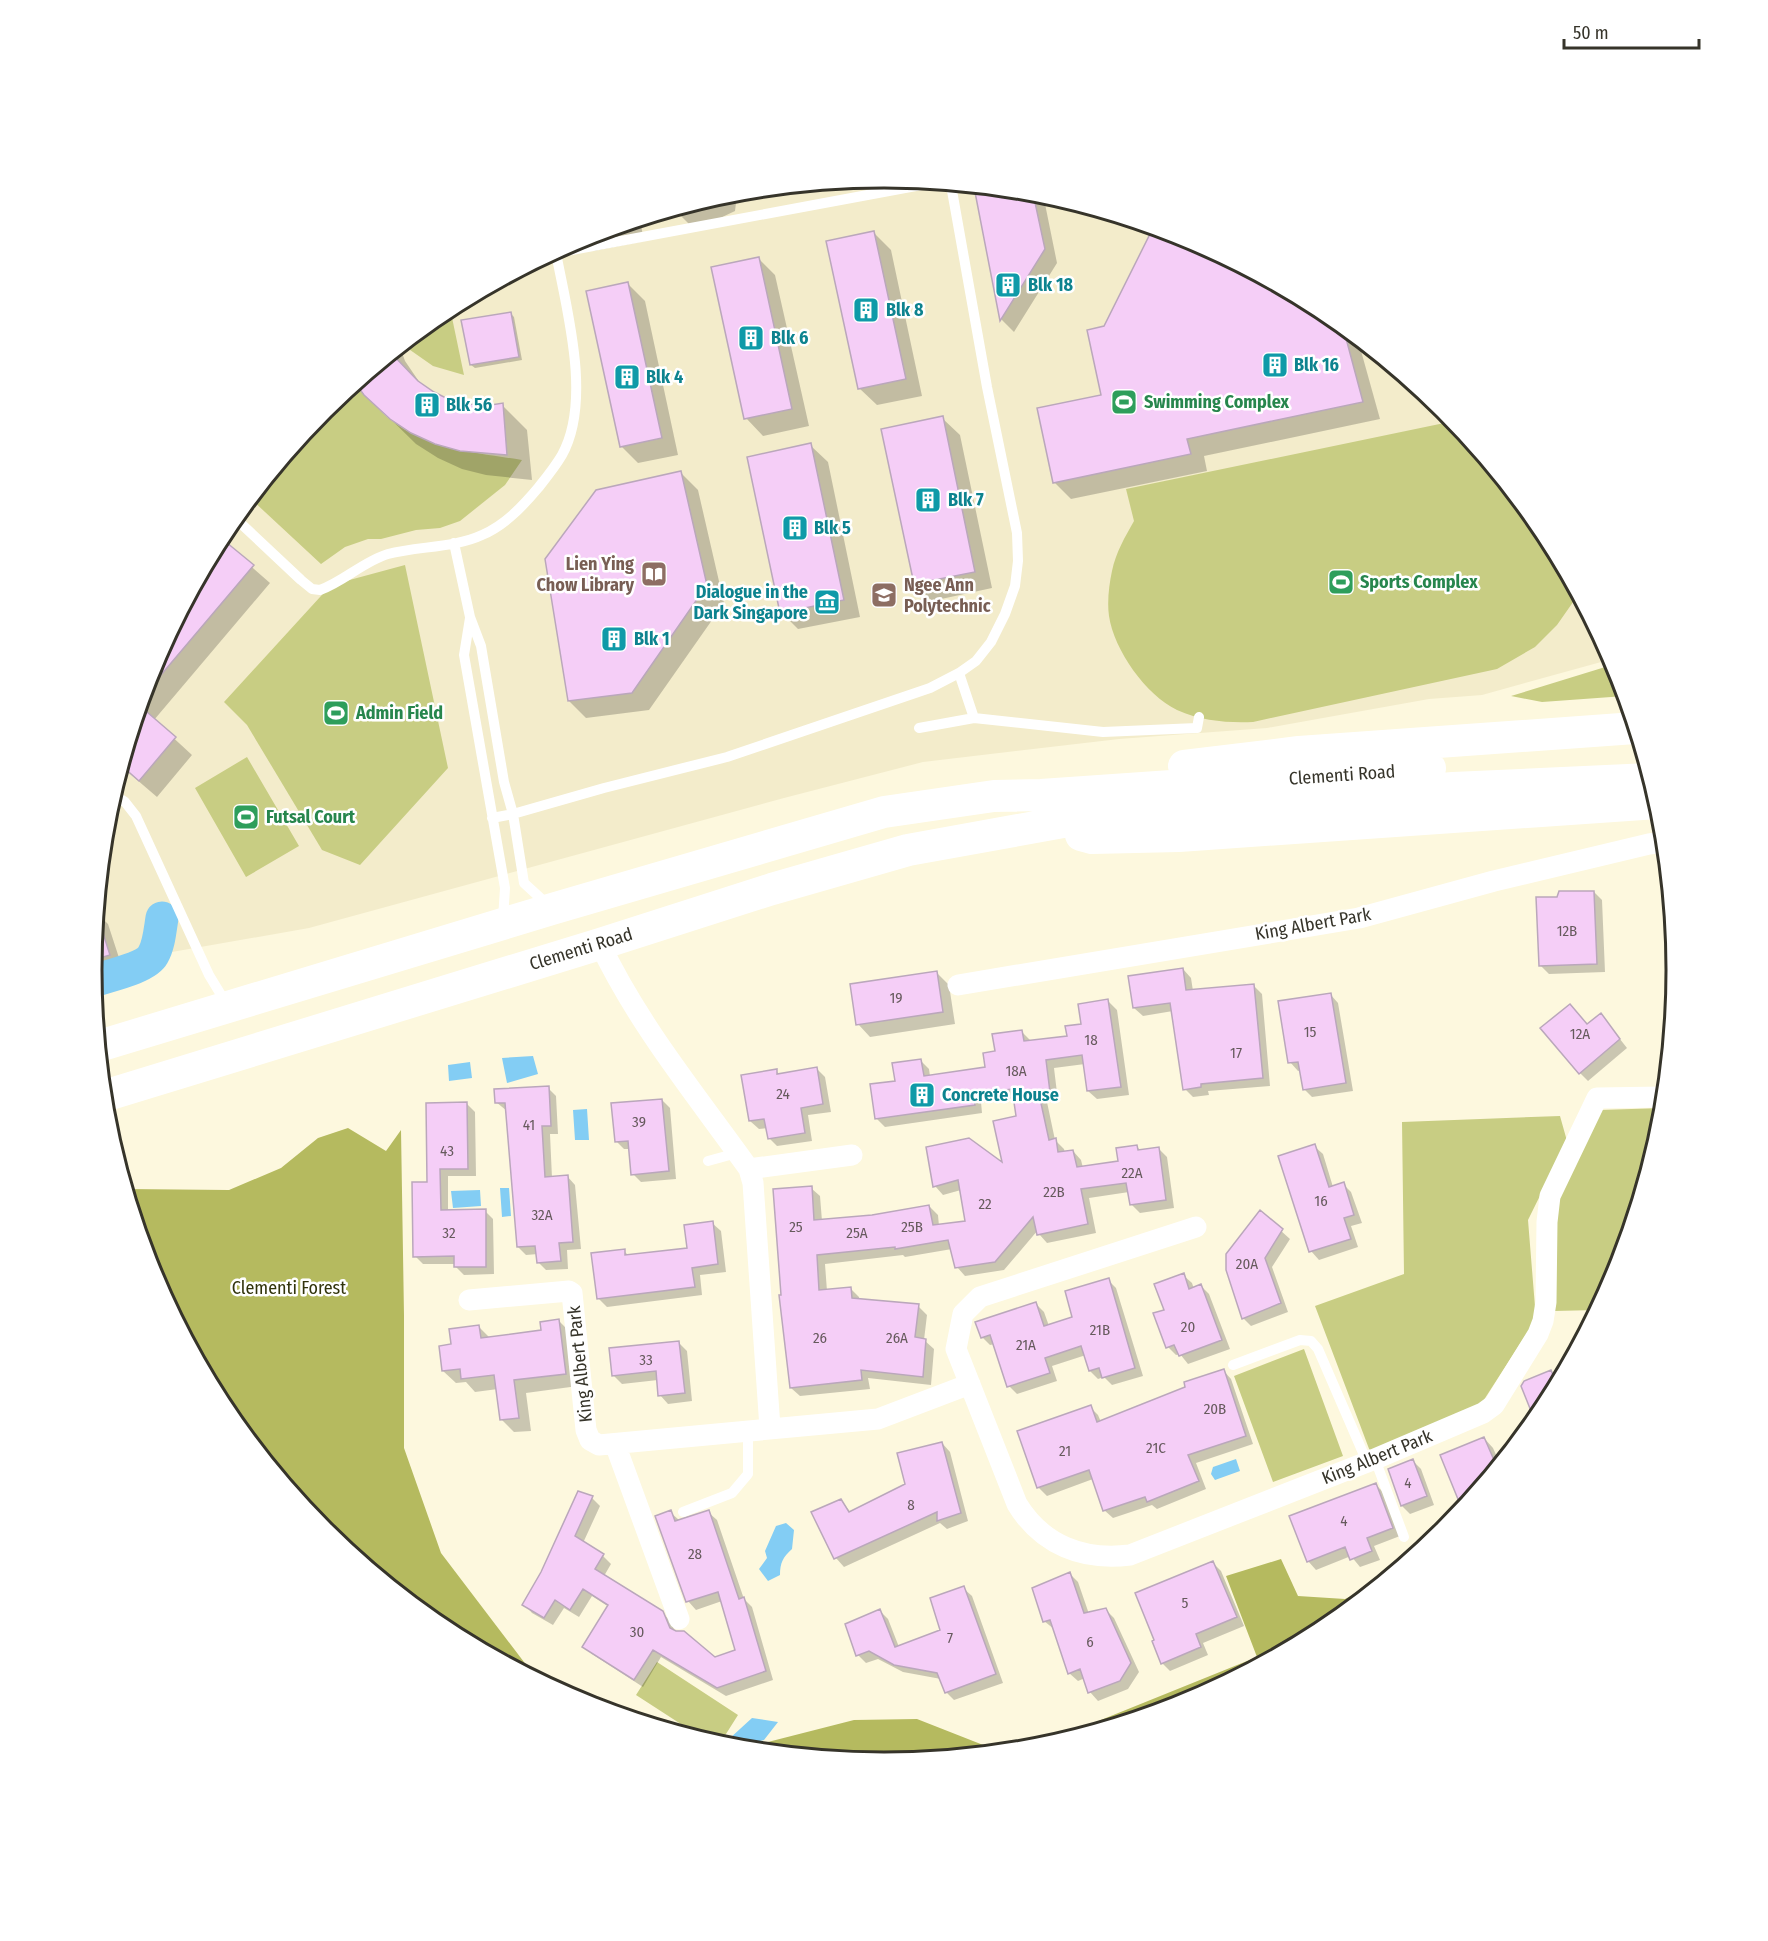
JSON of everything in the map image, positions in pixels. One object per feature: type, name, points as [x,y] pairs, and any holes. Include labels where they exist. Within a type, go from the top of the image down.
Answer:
[{"type":"main road","name":"Clementi Road","points":[[1041,795],[1053,786],[1064,782],[1299,752],[1627,729]]},
{"type":"main road","name":"Clementi Road","points":[[112,1093],[772,889],[908,850],[1063,822],[1636,758]]},
{"type":"main road","name":"Clementi Road","points":[[106,1044],[503,923],[884,812],[994,796],[1450,777],[1642,779]]},
{"type":"main road","points":[[1063,822],[1079,834],[1092,838],[1157,838],[1648,804]]},
{"type":"street","name":"King Albert Park","points":[[958,985],[1359,918],[1494,881],[1655,843]]},
{"type":"street","points":[[600,944],[618,983],[637,1014],[743,1161],[753,1183],[770,1428]]},
{"type":"street","name":"King Albert Park","points":[[1196,1227],[980,1297],[963,1314],[956,1349],[1017,1504],[1027,1521],[1055,1542],[1071,1550],[1110,1558],[1130,1555],[1371,1461],[1483,1413],[1494,1405],[1538,1334],[1543,1321],[1546,1302],[1547,1222],[1550,1196],[1597,1098],[1655,1096]]},
{"type":"street","points":[[743,1161],[852,1155]]},
{"type":"street","name":"King Albert Park","points":[[469,1300],[569,1291],[572,1293],[586,1430],[590,1440],[599,1445],[878,1419],[970,1384]]},
{"type":"street","points":[[615,1444],[680,1619]]},
{"type":"lane","points":[[587,247],[901,189]]},
{"type":"lane","points":[[492,818],[727,757],[930,688],[976,661],[991,642],[1016,586],[1017,533],[987,387],[952,192]]},
{"type":"lane","points":[[242,525],[301,580],[312,589],[320,590],[387,554],[454,543],[482,535],[517,513],[544,481],[562,454],[569,437],[577,401],[576,380],[557,260]]},
{"type":"lane","points":[[454,543],[470,617],[481,646],[524,883],[552,909]]},
{"type":"lane","points":[[470,617],[464,655],[505,888],[503,923]]},
{"type":"lane","points":[[959,673],[974,718]]},
{"type":"lane","points":[[919,728],[974,718],[1103,732],[1197,728],[1199,717]]},
{"type":"lane","points":[[121,800],[136,816],[209,975],[229,1007]]},
{"type":"lane","points":[[708,1161],[743,1161]]},
{"type":"lane","points":[[1233,1365],[1300,1340],[1311,1341],[1318,1349],[1371,1461],[1404,1538]]},
{"type":"lane","points":[[682,1512],[732,1493],[748,1474],[748,1430]]},
{"type":"shaded area","name":"Ngee Ann Polytechnic","points":[[884,188],[986,195],[1086,215],[1183,248],[1230,269],[1275,293],[1360,350],[1437,418],[1472,455],[1534,536],[1561,580],[1602,662],[1482,695],[1429,699],[1267,728],[1119,739],[923,762],[309,928],[132,959],[102,968],[109,868],[117,818],[129,768],[162,671],[183,625],[207,579],[264,494],[296,455],[368,383],[408,350],[493,293],[538,269],[633,230],[682,215],[731,204],[782,195]]},
{"type":"green space","points":[[452,319],[464,375],[433,366],[409,349]]},
{"type":"green space","points":[[361,390],[378,409],[405,430],[420,438],[471,452],[522,460],[505,485],[460,521],[440,528],[416,530],[381,539],[368,539],[345,547],[321,564],[257,504],[296,455]]},
{"type":"green space","name":"Sports Complex","points":[[1442,423],[1504,494],[1534,536],[1573,602],[1557,625],[1535,647],[1497,669],[1253,722],[1196,717],[1165,703],[1143,683],[1125,657],[1112,629],[1108,611],[1109,588],[1121,545],[1134,521],[1126,489]]},
{"type":"green space","name":"Admin Field","points":[[405,565],[448,768],[360,865],[322,850],[247,725],[224,702],[331,585]]},
{"type":"green space","points":[[1604,667],[1616,697],[1542,702],[1511,696]]},
{"type":"green space","name":"Futsal Court","points":[[247,757],[299,846],[246,877],[195,788]]},
{"type":"green space","points":[[1653,1108],[1639,1173],[1624,1222],[1588,1310],[1554,1311],[1556,1199],[1600,1110]]},
{"type":"green space","points":[[1560,1116],[1567,1141],[1528,1220],[1536,1319],[1480,1406],[1371,1454],[1315,1306],[1404,1274],[1402,1122]]},
{"type":"green space","name":"Clementi Forest","points":[[348,1128],[386,1151],[401,1130],[404,1448],[441,1553],[528,1667],[450,1621],[408,1591],[368,1558],[296,1486],[264,1447],[207,1362],[162,1270],[134,1189],[229,1190],[281,1168],[318,1138]]},
{"type":"green space","points":[[1304,1349],[1343,1456],[1273,1482],[1234,1376]]},
{"type":"green space","points":[[1281,1559],[1298,1596],[1345,1599],[1357,1593],[1275,1648],[1230,1672],[1135,1711],[1086,1726],[1257,1657],[1226,1576]]},
{"type":"green space","points":[[657,1662],[738,1715],[725,1736],[685,1727],[636,1695]]},
{"type":"green space","points":[[917,1719],[986,1746],[884,1753],[833,1751],[765,1743],[854,1720]]},
{"type":"water","points":[[533,1056],[538,1074],[507,1083],[502,1058]]},
{"type":"water","points":[[470,1062],[472,1078],[449,1081],[448,1065]]},
{"type":"water","points":[[587,1109],[589,1140],[575,1140],[573,1110]]},
{"type":"water","points":[[500,1188],[509,1188],[511,1216],[502,1217]]},
{"type":"water","points":[[480,1190],[481,1206],[453,1208],[451,1191]]},
{"type":"water","points":[[1236,1459],[1240,1471],[1215,1480],[1211,1474],[1213,1467]]},
{"type":"water","points":[[786,1523],[794,1530],[792,1549],[783,1561],[780,1575],[768,1581],[759,1569],[767,1558],[765,1551],[776,1526]]},
{"type":"water","points":[[752,1718],[778,1722],[764,1740],[757,1742],[731,1737]]},
{"type":"building","name":"Blk 18","points":[[975,194],[1035,204],[1045,249],[1000,321]]},
{"type":"building","name":"Blk 8","points":[[874,231],[906,379],[858,389],[826,241]]},
{"type":"building","points":[[1149,235],[1230,269],[1275,293],[1347,340],[1363,402],[1187,439],[1191,454],[1053,483],[1037,408],[1101,395],[1087,330],[1104,326]]},
{"type":"building","name":"Blk 6","points":[[759,257],[792,409],[744,419],[711,267]]},
{"type":"building","name":"Blk 4","points":[[628,282],[662,438],[620,447],[586,291]]},
{"type":"building","points":[[511,312],[519,357],[470,365],[461,320]]},
{"type":"building","name":"Blk 56","points":[[397,359],[418,381],[452,401],[491,405],[503,403],[507,455],[460,451],[435,444],[411,433],[390,419],[360,390]]},
{"type":"building","name":"Blk 7","points":[[943,416],[975,572],[914,584],[881,429]]},
{"type":"building","name":"Blk 5","points":[[811,443],[844,600],[780,613],[747,457]]},
{"type":"building","name":"Blk 1","points":[[681,471],[707,585],[632,693],[568,701],[545,559],[596,490]]},
{"type":"building","points":[[229,544],[254,565],[160,676],[183,625],[207,579]]},
{"type":"building","points":[[147,712],[176,737],[139,781],[128,771]]},
{"type":"building","points":[[1559,891],[1594,891],[1597,964],[1539,966],[1536,897],[1557,897]]},
{"type":"building","points":[[103,934],[110,955],[103,957]]},
{"type":"building","points":[[1183,968],[1186,990],[1254,984],[1263,1078],[1201,1084],[1201,1087],[1183,1090],[1170,1003],[1133,1008],[1128,976]]},
{"type":"building","points":[[937,971],[943,1012],[856,1025],[850,984]]},
{"type":"building","points":[[1331,993],[1346,1083],[1303,1090],[1298,1062],[1288,1063],[1278,1001]]},
{"type":"building","points":[[1108,999],[1121,1087],[1087,1091],[1082,1055],[1046,1060],[1050,1092],[1039,1094],[1049,1140],[1056,1138],[1058,1152],[1073,1150],[1077,1167],[1118,1161],[1116,1148],[1137,1145],[1138,1150],[1159,1147],[1166,1200],[1130,1205],[1126,1183],[1081,1189],[1088,1224],[1037,1235],[1033,1217],[995,1262],[955,1268],[948,1240],[895,1249],[895,1247],[817,1255],[819,1290],[851,1287],[852,1298],[919,1304],[915,1337],[926,1339],[923,1377],[861,1370],[862,1380],[790,1388],[779,1295],[781,1295],[773,1189],[812,1186],[814,1220],[872,1215],[929,1205],[933,1225],[965,1221],[958,1180],[933,1187],[926,1147],[969,1138],[1002,1162],[993,1121],[1016,1116],[1012,1089],[973,1094],[975,1105],[875,1119],[870,1084],[895,1081],[892,1063],[921,1059],[924,1076],[985,1067],[983,1053],[995,1051],[992,1034],[1022,1030],[1024,1041],[1067,1036],[1065,1026],[1081,1024],[1078,1004]]},
{"type":"building","points":[[1570,1004],[1587,1024],[1601,1013],[1620,1039],[1579,1074],[1540,1028]]},
{"type":"building","points":[[817,1067],[823,1104],[801,1108],[805,1133],[768,1139],[764,1119],[749,1121],[741,1075],[777,1069],[777,1074]]},
{"type":"building","points":[[549,1086],[551,1126],[542,1126],[545,1177],[568,1175],[573,1242],[559,1243],[561,1261],[537,1263],[535,1246],[517,1247],[505,1103],[495,1103],[494,1089]]},
{"type":"building","points":[[662,1099],[669,1171],[631,1175],[628,1141],[615,1142],[611,1103]]},
{"type":"building","points":[[467,1102],[468,1169],[440,1169],[441,1210],[486,1209],[486,1267],[454,1267],[454,1256],[413,1257],[412,1182],[427,1182],[426,1103]]},
{"type":"building","points":[[1315,1144],[1329,1187],[1344,1182],[1354,1215],[1344,1218],[1351,1239],[1309,1252],[1278,1156]]},
{"type":"building","points":[[1260,1210],[1283,1229],[1265,1258],[1281,1303],[1242,1319],[1226,1270],[1226,1254]]},
{"type":"building","points":[[713,1221],[718,1264],[692,1268],[695,1287],[597,1299],[591,1253],[625,1249],[625,1255],[687,1248],[684,1225]]},
{"type":"building","points":[[1184,1273],[1189,1289],[1201,1284],[1222,1340],[1179,1356],[1174,1345],[1166,1348],[1153,1313],[1164,1310],[1154,1284]]},
{"type":"building","points":[[1109,1278],[1135,1368],[1102,1378],[1099,1368],[1089,1371],[1081,1346],[1045,1358],[1050,1373],[1007,1387],[990,1335],[981,1338],[975,1322],[1036,1302],[1044,1326],[1072,1317],[1065,1291]]},
{"type":"building","points":[[559,1319],[566,1374],[514,1380],[519,1418],[500,1420],[494,1375],[461,1379],[460,1369],[442,1371],[439,1346],[451,1344],[449,1329],[479,1325],[481,1338],[541,1330],[540,1322]]},
{"type":"building","points":[[679,1341],[685,1393],[658,1396],[656,1371],[612,1376],[609,1348]]},
{"type":"building","points":[[1224,1369],[1246,1436],[1188,1455],[1199,1481],[1147,1502],[1145,1497],[1103,1511],[1089,1470],[1037,1488],[1017,1431],[1091,1405],[1097,1422],[1185,1387],[1184,1382]]},
{"type":"building","points":[[1551,1370],[1553,1375],[1531,1410],[1521,1386],[1524,1381]]},
{"type":"building","points":[[1484,1437],[1494,1459],[1458,1500],[1440,1455]]},
{"type":"building","points":[[942,1442],[961,1513],[937,1521],[937,1512],[834,1559],[811,1512],[841,1499],[849,1512],[905,1484],[897,1453]]},
{"type":"building","points":[[1413,1459],[1427,1496],[1401,1506],[1388,1469]]},
{"type":"building","points":[[1376,1483],[1393,1528],[1367,1538],[1372,1551],[1350,1560],[1345,1547],[1307,1562],[1289,1516]]},
{"type":"building","points":[[578,1491],[593,1496],[575,1536],[604,1554],[595,1569],[663,1611],[670,1628],[684,1631],[715,1657],[735,1650],[718,1592],[686,1602],[655,1516],[671,1510],[675,1521],[709,1510],[739,1599],[744,1597],[766,1671],[717,1688],[653,1650],[634,1680],[582,1647],[608,1605],[583,1589],[570,1610],[555,1600],[544,1618],[522,1605],[541,1572]]},
{"type":"building","points":[[1213,1561],[1237,1617],[1196,1634],[1201,1647],[1161,1664],[1135,1593]]},
{"type":"building","points":[[1070,1572],[1084,1613],[1106,1608],[1131,1663],[1120,1681],[1088,1693],[1080,1669],[1068,1674],[1050,1620],[1043,1622],[1032,1588]]},
{"type":"building","points":[[964,1586],[996,1674],[945,1693],[937,1673],[894,1665],[869,1651],[856,1656],[845,1624],[880,1609],[895,1647],[940,1630],[930,1598]]},
{"type":"waterway","points":[[102,978],[135,968],[149,960],[157,947],[162,918]]},
{"type":"place","name":"Blk 18","points":[[1008,285]]},
{"type":"place","name":"Blk 8","points":[[866,310]]},
{"type":"place","name":"Blk 6","points":[[751,338]]},
{"type":"place","name":"Blk 16","points":[[1275,365]]},
{"type":"place","name":"Blk 4","points":[[627,377]]},
{"type":"place","name":"Swimming Complex","points":[[1124,402]]},
{"type":"place","name":"Blk 56","points":[[427,405]]},
{"type":"place","name":"Blk 7","points":[[928,500]]},
{"type":"place","name":"Blk 5","points":[[795,528]]},
{"type":"place","name":"Lien Ying Chow Library","points":[[654,574]]},
{"type":"place","name":"Sports Complex","points":[[1341,582]]},
{"type":"place","name":"Ngee Ann Polytechnic","points":[[884,595]]},
{"type":"place","name":"Dialogue in the Dark Singapore","points":[[827,602]]},
{"type":"place","name":"Blk 1","points":[[614,639]]},
{"type":"place","name":"Admin Field","points":[[336,713]]},
{"type":"place","name":"Futsal Court","points":[[246,817]]},
{"type":"place","name":"Concrete House","points":[[922,1095]]}]
